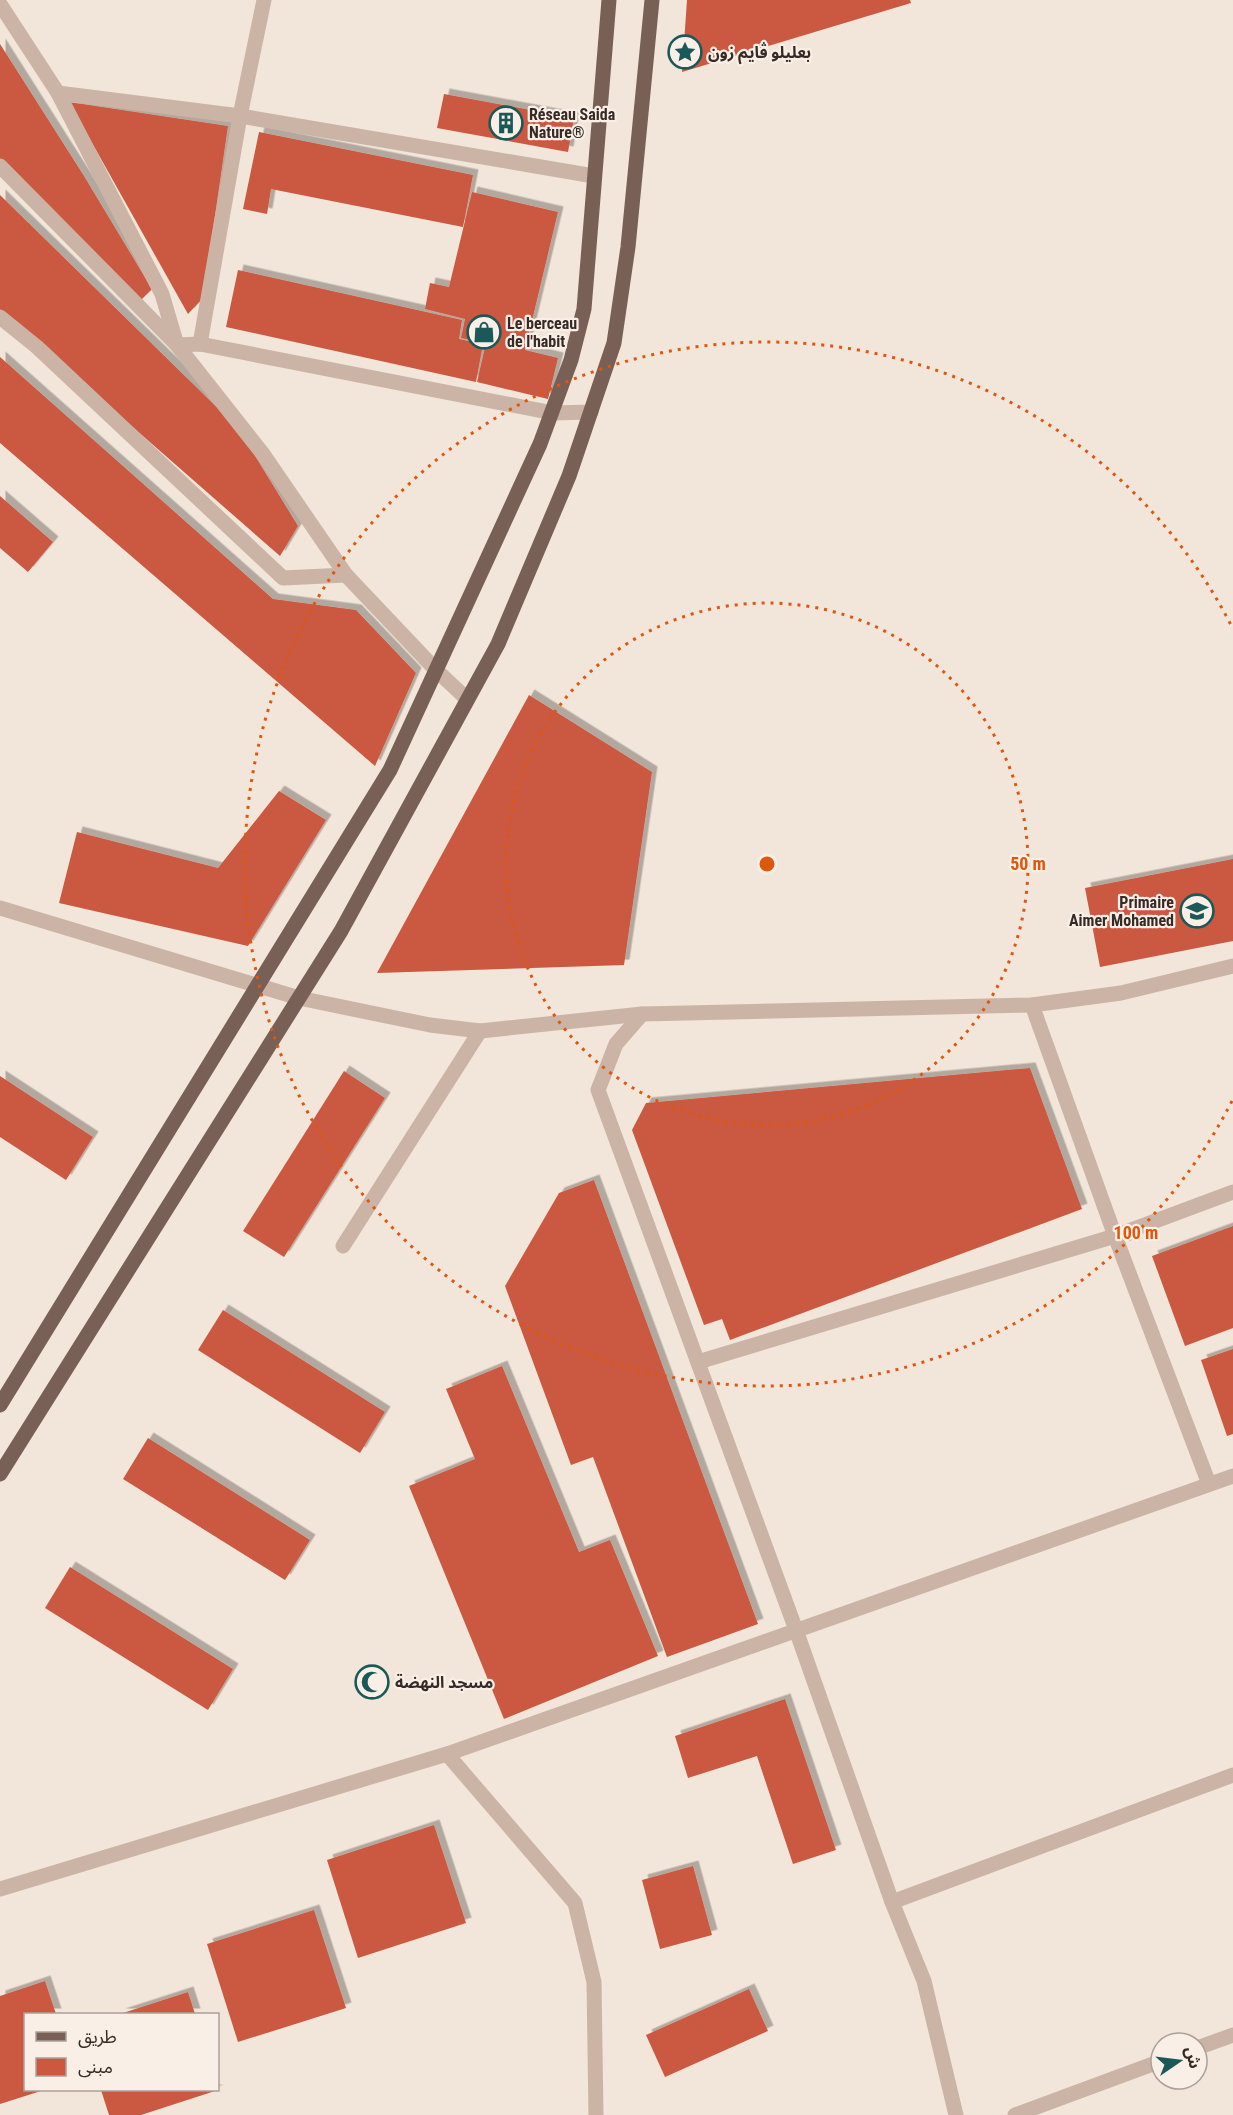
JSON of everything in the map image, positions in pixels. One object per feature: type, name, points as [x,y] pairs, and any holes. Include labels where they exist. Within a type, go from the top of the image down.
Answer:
[{"type":"main road","points":[[0,1405],[390,770],[489,559],[552,413],[571,360],[584,309],[609,0]]},
{"type":"main road","points":[[0,1474],[341,932],[502,633],[569,476],[615,343],[628,247],[652,0]]},
{"type":"street","points":[[200,344],[240,116],[264,0]]},
{"type":"street","points":[[0,4],[58,93],[162,294],[177,345]]},
{"type":"street","points":[[58,93],[240,116],[594,176]]},
{"type":"street","points":[[0,166],[177,345],[263,454],[346,575],[436,670],[468,699]]},
{"type":"street","points":[[0,317],[37,347],[283,578],[346,575]]},
{"type":"street","points":[[177,345],[200,344],[552,413],[591,412]]},
{"type":"street","points":[[0,908],[299,998],[430,1025],[480,1031],[642,1014],[1032,1005],[1121,993],[1233,966]]},
{"type":"street","points":[[1032,1005],[1115,1236],[1209,1484]]},
{"type":"street","points":[[642,1014],[616,1044],[598,1089],[796,1630],[892,1902],[924,1981],[956,2115]]},
{"type":"street","points":[[344,1246],[480,1031]]},
{"type":"street","points":[[698,1362],[1115,1236],[1233,1192]]},
{"type":"street","points":[[0,1888],[447,1754],[1233,1476]]},
{"type":"street","points":[[447,1754],[574,1902],[594,1982],[596,2115]]},
{"type":"street","points":[[892,1902],[1233,1775]]},
{"type":"street","points":[[1209,2043],[1233,2034]]},
{"type":"street","points":[[1016,2115],[1149,2065]]},
{"type":"building","points":[[687,0],[910,0],[911,3],[682,72]]},
{"type":"building","points":[[0,44],[152,289],[141,300],[0,159]]},
{"type":"building","name":"Réseau Saida Nature®","points":[[444,94],[574,118],[568,152],[437,128]]},
{"type":"building","points":[[69,102],[228,126],[203,298],[188,314]]},
{"type":"building","points":[[259,132],[473,175],[463,227],[271,189],[267,214],[243,209]]},
{"type":"building","points":[[472,192],[558,212],[525,350],[558,358],[548,399],[477,382],[486,343],[461,338],[465,319],[425,309],[430,283],[449,287]]},
{"type":"building","points":[[0,195],[238,428],[298,526],[280,556],[0,311]]},
{"type":"building","points":[[238,270],[462,320],[459,339],[483,344],[476,382],[226,327]]},
{"type":"building","points":[[0,357],[273,599],[356,610],[416,673],[375,766],[0,443]]},
{"type":"building","points":[[0,496],[53,542],[28,572],[0,548]]},
{"type":"building","points":[[529,695],[652,772],[624,965],[377,973]]},
{"type":"building","points":[[279,791],[326,820],[248,946],[59,903],[77,832],[218,868]]},
{"type":"building","points":[[1233,859],[1233,941],[1100,967],[1085,888]]},
{"type":"building","points":[[1030,1068],[1082,1209],[730,1340],[722,1319],[704,1325],[632,1130],[646,1103]]},
{"type":"building","points":[[344,1071],[385,1098],[284,1257],[243,1231]]},
{"type":"building","points":[[0,1076],[93,1137],[66,1180],[0,1137]]},
{"type":"building","points":[[594,1180],[758,1624],[667,1657],[593,1457],[571,1465],[505,1286],[559,1193]]},
{"type":"building","points":[[1233,1226],[1233,1328],[1185,1346],[1152,1256]]},
{"type":"building","points":[[223,1310],[385,1412],[360,1453],[198,1350]]},
{"type":"building","points":[[1233,1349],[1233,1434],[1227,1436],[1201,1360]]},
{"type":"building","points":[[502,1366],[579,1552],[610,1540],[658,1656],[504,1719],[409,1486],[475,1459],[446,1389]]},
{"type":"building","points":[[148,1438],[310,1540],[285,1580],[123,1479]]},
{"type":"building","points":[[70,1567],[233,1669],[208,1710],[45,1608]]},
{"type":"building","points":[[785,1699],[836,1850],[793,1864],[757,1756],[688,1778],[675,1736]]},
{"type":"building","points":[[434,1825],[466,1923],[358,1958],[327,1860]]},
{"type":"building","points":[[693,1866],[712,1935],[660,1949],[642,1880]]},
{"type":"building","points":[[314,1910],[346,2008],[238,2042],[207,1944]]},
{"type":"building","points":[[45,1981],[56,2013],[24,2013],[24,2091],[41,2091],[0,2104],[0,1996]]},
{"type":"building","points":[[749,1989],[768,2031],[665,2077],[646,2035]]},
{"type":"building","points":[[188,1992],[195,2013],[123,2013]]},
{"type":"building","points":[[101,2091],[215,2091],[141,2115],[109,2115]]},
{"type":"place","name":"بعليلو ڨايم زون","points":[[685,52]]},
{"type":"place","name":"Réseau Saida Nature®","points":[[506,123]]},
{"type":"place","name":"Le berceau de l'habit","points":[[484,332]]},
{"type":"place","name":"Primaire Aimer Mohamed","points":[[1197,911]]},
{"type":"place","name":"مسجد النهضة","points":[[372,1682]]}]
